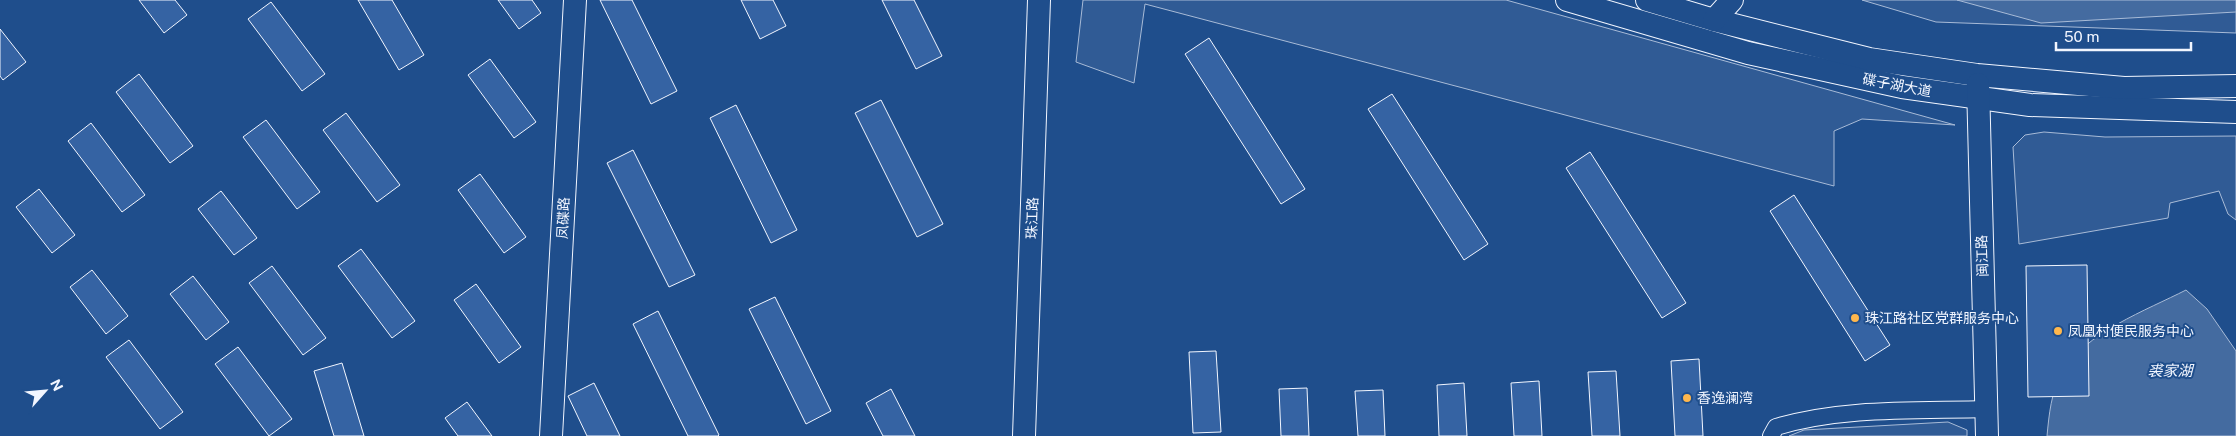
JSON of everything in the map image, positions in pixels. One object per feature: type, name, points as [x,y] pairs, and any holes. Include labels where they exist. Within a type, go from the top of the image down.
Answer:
[{"type":"main road","name":"凤碟路","points":[[551,436],[575,0]]},
{"type":"main road","name":"珠江路","points":[[1024,436],[1039,0]]},
{"type":"main road","name":"碟子湖大道","points":[[1567,0],[1748,53],[1902,87],[2030,105],[2236,112]]},
{"type":"main road","name":"碟子湖大道","points":[[1647,0],[1714,20],[1869,59],[1977,75],[2124,88],[2236,86]]},
{"type":"main road","points":[[1714,20],[1732,0]]},
{"type":"main road","name":"闽江路","points":[[1977,75],[1987,436]]},
{"type":"street","points":[[1771,436],[1776,428],[1800,420],[1837,414],[1986,409]]},
{"type":"shaded area","points":[[1083,0],[1506,0],[1955,125],[1862,119],[1834,131],[1834,186],[1145,4],[1134,83],[1076,62]]},
{"type":"shaded area","points":[[1862,0],[2236,0],[2236,33],[1936,22]]},
{"type":"shaded area","points":[[2044,132],[2105,137],[2236,136],[2236,220],[2228,214],[2219,191],[2170,203],[2168,218],[2019,244],[2013,147],[2025,135]]},
{"type":"shaded area","points":[[1948,422],[1967,430],[1967,436],[1789,436],[1804,430]]},
{"type":"water","points":[[1957,0],[2236,0],[2236,12],[2041,23]]},
{"type":"water","name":"裘家湖","points":[[2186,290],[2207,309],[2236,351],[2236,436],[2047,436],[2055,388],[2062,373],[2072,359],[2101,334]]},
{"type":"building","points":[[139,0],[175,0],[187,15],[164,33]]},
{"type":"building","points":[[358,0],[392,0],[424,55],[399,70]]},
{"type":"building","points":[[498,0],[532,0],[541,13],[519,29]]},
{"type":"building","points":[[600,0],[632,0],[677,91],[651,104]]},
{"type":"building","points":[[741,0],[773,0],[786,26],[760,39]]},
{"type":"building","points":[[882,0],[914,0],[942,56],[916,69]]},
{"type":"building","points":[[271,2],[325,74],[302,91],[248,19]]},
{"type":"building","points":[[0,29],[26,62],[3,80],[0,76]]},
{"type":"building","points":[[1209,38],[1305,189],[1281,204],[1185,54]]},
{"type":"building","points":[[490,59],[536,122],[514,138],[468,75]]},
{"type":"building","points":[[139,74],[193,146],[170,163],[116,92]]},
{"type":"building","points":[[1392,94],[1488,244],[1464,260],[1368,109]]},
{"type":"building","points":[[881,100],[943,224],[917,237],[855,113]]},
{"type":"building","points":[[736,105],[797,230],[771,243],[710,118]]},
{"type":"building","points":[[346,113],[400,185],[377,202],[323,130]]},
{"type":"building","points":[[266,120],[320,192],[297,209],[243,137]]},
{"type":"building","points":[[91,123],[145,195],[122,212],[68,141]]},
{"type":"building","points":[[633,150],[695,275],[669,287],[607,163]]},
{"type":"building","points":[[1590,152],[1686,303],[1662,318],[1566,168]]},
{"type":"building","points":[[480,174],[526,237],[504,253],[458,190]]},
{"type":"building","points":[[39,189],[75,235],[52,253],[16,207]]},
{"type":"building","points":[[221,191],[257,238],[234,255],[198,209]]},
{"type":"building","points":[[1794,195],[1890,345],[1865,361],[1770,211]]},
{"type":"building","points":[[361,249],[415,321],[392,338],[338,266]]},
{"type":"building","name":"凤凰村便民服务中心","points":[[2087,265],[2089,396],[2028,397],[2026,266]]},
{"type":"building","points":[[272,266],[326,338],[303,355],[249,283]]},
{"type":"building","points":[[92,270],[128,316],[106,334],[70,287]]},
{"type":"building","points":[[193,276],[229,322],[206,340],[170,294]]},
{"type":"building","points":[[476,284],[521,347],[499,363],[454,300]]},
{"type":"building","points":[[775,297],[831,411],[806,424],[749,309]]},
{"type":"building","points":[[658,311],[718,436],[688,436],[633,324]]},
{"type":"building","points":[[129,340],[183,412],[160,429],[106,357]]},
{"type":"building","points":[[238,347],[292,419],[269,436],[215,364]]},
{"type":"building","points":[[1216,351],[1221,432],[1193,433],[1189,352]]},
{"type":"building","name":"香逸澜湾","points":[[1699,359],[1703,436],[1675,436],[1671,361]]},
{"type":"building","points":[[342,363],[364,436],[334,436],[314,371]]},
{"type":"building","points":[[1616,371],[1620,436],[1592,436],[1588,372]]},
{"type":"building","points":[[1539,381],[1542,436],[1514,436],[1511,383]]},
{"type":"building","points":[[594,383],[620,436],[587,436],[568,396]]},
{"type":"building","points":[[1464,383],[1467,436],[1439,436],[1437,385]]},
{"type":"building","points":[[1307,388],[1309,436],[1281,436],[1279,389]]},
{"type":"building","points":[[891,389],[915,436],[883,436],[866,403]]},
{"type":"building","points":[[1383,390],[1385,436],[1358,436],[1355,391]]},
{"type":"building","points":[[467,402],[492,436],[458,436],[445,418]]},
{"type":"place","name":"珠江路社区党群服务中心","points":[[1855,318]]},
{"type":"place","name":"凤凰村便民服务中心","points":[[2058,331]]},
{"type":"place","name":"香逸澜湾","points":[[1687,398]]}]
